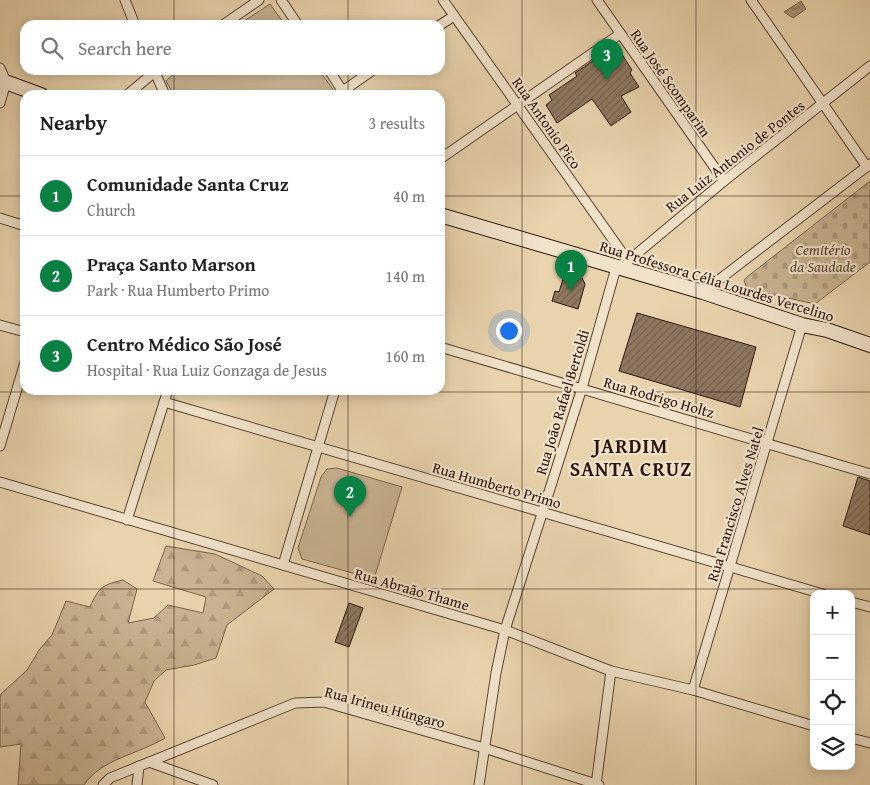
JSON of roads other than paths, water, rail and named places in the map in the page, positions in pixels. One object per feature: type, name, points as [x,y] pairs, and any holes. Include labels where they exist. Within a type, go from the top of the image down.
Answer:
[{"type":"main road","points":[[3,81],[27,90]]},
{"type":"main road","name":"Rua Professora Célia Lourdes Vercelino","points":[[445,216],[622,264],[802,325],[827,330],[870,345]]},
{"type":"street","points":[[125,0],[133,20]]},
{"type":"street","points":[[230,20],[259,0]]},
{"type":"street","points":[[281,0],[295,20]]},
{"type":"street","name":"Rua Antonio Pico","points":[[443,0],[518,106],[622,264]]},
{"type":"street","name":"Rua José Scomparim","points":[[597,0],[724,180]]},
{"type":"street","points":[[703,292],[868,165],[751,0]]},
{"type":"street","points":[[445,22],[454,16]]},
{"type":"street","points":[[445,156],[620,34]]},
{"type":"street","name":"Rua Luiz Antonio de Pontes","points":[[622,264],[724,180],[870,66]]},
{"type":"street","points":[[0,68],[3,81],[0,103]]},
{"type":"street","points":[[133,90],[150,75]]},
{"type":"street","points":[[157,75],[163,90]]},
{"type":"street","points":[[332,75],[342,90]]},
{"type":"street","points":[[348,90],[367,75]]},
{"type":"street","points":[[0,218],[20,224]]},
{"type":"street","name":"Rua João Rafael Bertoldi","points":[[479,785],[496,673],[505,630],[622,264]]},
{"type":"street","points":[[0,325],[20,331]]},
{"type":"street","name":"Rua Francisco Alves Natel","points":[[693,690],[802,325]]},
{"type":"street","name":"Rua Rodrigo Holtz","points":[[445,348],[870,474]]},
{"type":"street","points":[[0,443],[20,378]]},
{"type":"street","points":[[127,520],[166,395]]},
{"type":"street","points":[[283,565],[333,395]]},
{"type":"street","name":"Rua Humberto Primo","points":[[164,402],[810,590]]},
{"type":"street","name":"Rua Abraão Thame","points":[[0,482],[505,630],[611,671],[693,690],[811,725]]},
{"type":"street","points":[[855,603],[870,607]]},
{"type":"street","points":[[597,785],[611,671]]},
{"type":"street","name":"Rua Irineu Húngaro","points":[[103,785],[110,778],[295,703],[324,702],[484,748],[597,785]]},
{"type":"street","points":[[855,739],[870,743]]},
{"type":"street","points":[[149,762],[213,785]]},
{"type":"street","points":[[137,785],[139,766]]},
{"type":"water","points":[[801,1],[806,9],[793,18],[784,12]]},
{"type":"place","name":"Centro Médico São José","points":[[607,80]]},
{"type":"place","name":"Comunidade Santa Cruz","points":[[571,291]]},
{"type":"place","name":"Praça Santo Marson","points":[[350,517]]},
{"type":"district","name":"JARDIM SANTA CRUZ","points":[[631,456]]},
{"type":"park label","name":"Cemitério da Saudade","points":[[823,258]]}]
